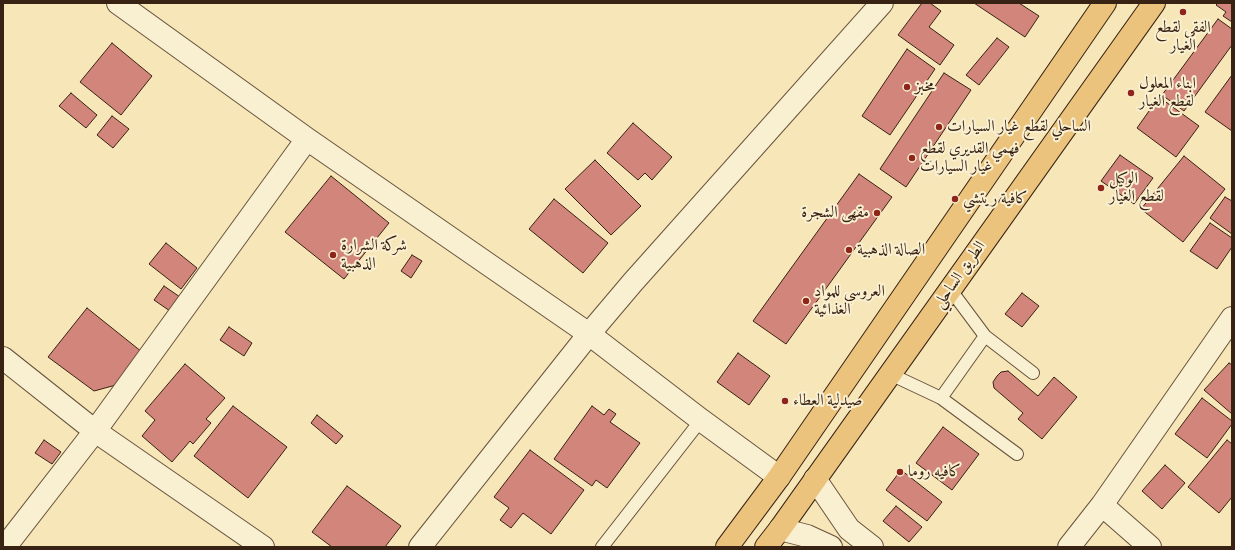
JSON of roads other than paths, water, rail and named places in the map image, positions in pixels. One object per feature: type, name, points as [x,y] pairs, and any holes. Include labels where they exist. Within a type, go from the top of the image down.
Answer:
[{"type":"highway","points":[[727,547],[779,477],[1105,3]]},
{"type":"highway","name":"الطريق الساحلي","points":[[766,547],[1154,3]]},
{"type":"street","points":[[118,3],[307,139],[589,334],[701,420],[779,477]]},
{"type":"street","points":[[420,547],[589,334],[633,282],[882,3]]},
{"type":"street","points":[[5,547],[95,431],[307,139]]},
{"type":"street","points":[[1069,547],[1102,505],[1232,318]]},
{"type":"street","points":[[3,358],[95,431],[263,547]]},
{"type":"street","points":[[815,479],[849,529],[872,547]]},
{"type":"street","points":[[1102,505],[1150,547]]},
{"type":"street","points":[[780,529],[807,536],[831,547]]},
{"type":"street","points":[[838,547],[849,529]]},
{"type":"lane","points":[[950,289],[985,336],[1033,373]]},
{"type":"lane","points":[[941,398],[985,336]]},
{"type":"lane","points":[[890,374],[941,398],[1017,454]]},
{"type":"lane","points":[[602,547],[701,420]]},
{"type":"place","name":"الفقي لقطع الغيار","points":[[1183,12]]},
{"type":"place","name":"مخبز","points":[[907,87]]},
{"type":"place","name":"ابناء المعلول لقطع الغيار","points":[[1131,93]]},
{"type":"place","name":"الساحلي لقطع غيار السيارات","points":[[939,127]]},
{"type":"place","name":"فهمي القديري لقطع غيار السيارات","points":[[912,158]]},
{"type":"place","name":"الوكيل لقطع الغيار","points":[[1101,188]]},
{"type":"place","name":"كافية ريتشي","points":[[955,199]]},
{"type":"place","name":"مقهى الشجرة","points":[[877,213]]},
{"type":"place","name":"الصالة الذهبية","points":[[849,250]]},
{"type":"place","name":"شركة الشرارة الذهبية","points":[[333,255]]},
{"type":"place","name":"العروسي للمواد الغذائية","points":[[806,301]]},
{"type":"place","name":"صيدلية العطاء","points":[[785,401]]},
{"type":"place","name":"كافيه روما","points":[[900,472]]}]
